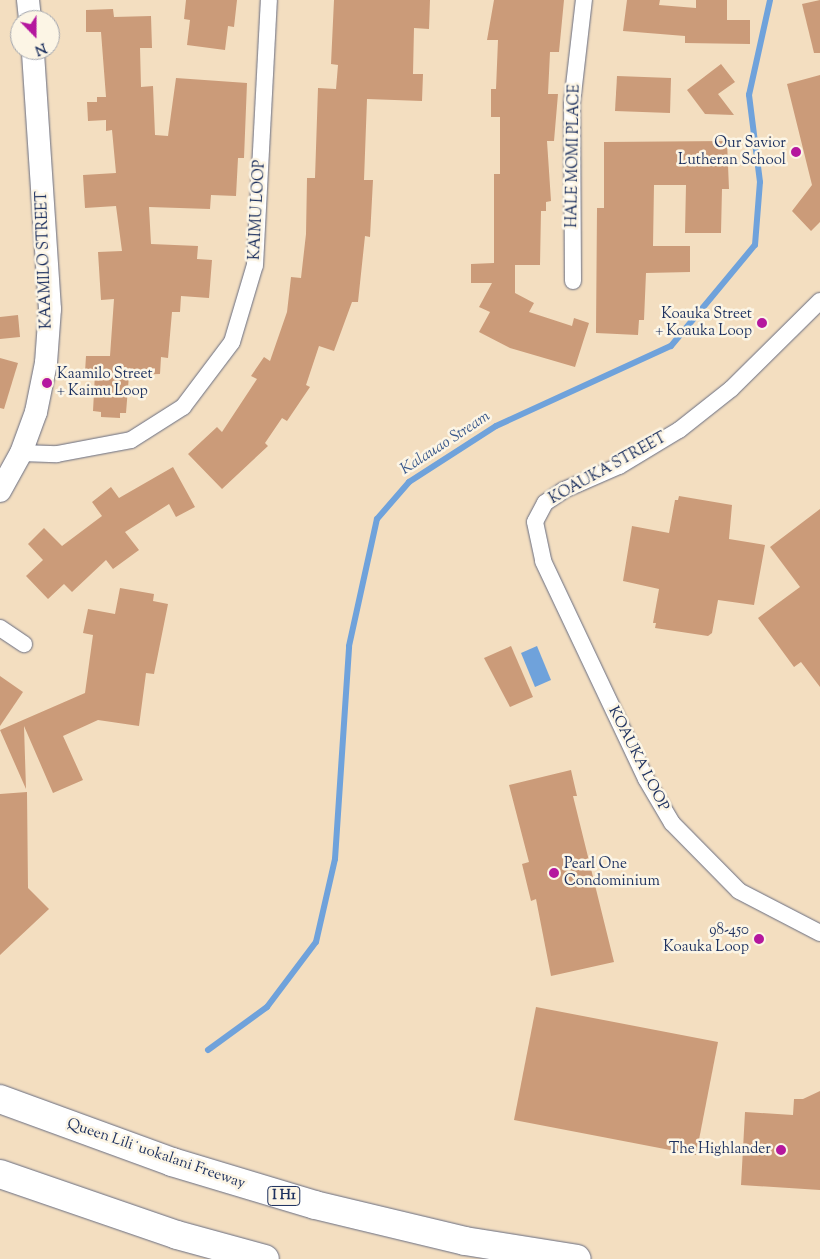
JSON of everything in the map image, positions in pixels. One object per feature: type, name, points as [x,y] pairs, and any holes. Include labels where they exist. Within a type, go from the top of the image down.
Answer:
[{"type":"highway","name":"Queen Liliʻuokalani Freeway","points":[[0,1099],[172,1162],[315,1205],[465,1241],[577,1259]]},
{"type":"highway","points":[[0,1174],[177,1235],[265,1259]]},
{"type":"street","name":"KAIMU LOOP","points":[[21,453],[57,454],[131,440],[183,407],[232,342],[255,264],[269,0]]},
{"type":"street","name":"HALE MOMI PLACE","points":[[573,282],[572,103],[584,0]]},
{"type":"street","name":"KAAMILO STREET","points":[[0,491],[21,453],[36,412],[45,372],[50,308],[33,60]]},
{"type":"street","name":"KOAUKA STREET","points":[[535,522],[545,503],[564,490],[619,466],[679,430],[731,389],[820,302]]},
{"type":"street","name":"KOAUKA LOOP","points":[[535,522],[543,561],[646,779],[672,823],[739,891],[820,933]]},
{"type":"street","points":[[0,628],[24,644]]},
{"type":"water","points":[[537,646],[551,680],[535,687],[521,653]]},
{"type":"building","points":[[186,0],[237,0],[234,27],[228,26],[225,50],[187,45],[190,20],[184,19]]},
{"type":"building","points":[[334,0],[430,0],[429,29],[414,28],[413,74],[423,74],[422,101],[367,99],[364,180],[373,180],[370,237],[365,236],[358,302],[352,302],[334,351],[319,346],[306,385],[310,387],[287,421],[282,418],[265,443],[268,446],[222,489],[188,454],[217,427],[222,432],[257,379],[251,376],[264,357],[270,361],[287,312],[291,277],[301,278],[306,234],[307,178],[315,178],[318,88],[336,89],[338,65],[331,64]]},
{"type":"building","points":[[494,0],[564,0],[559,52],[550,52],[548,94],[558,94],[554,141],[547,141],[551,201],[546,202],[546,211],[541,211],[540,265],[515,265],[515,293],[534,303],[529,312],[572,326],[574,318],[589,323],[575,367],[510,348],[479,332],[490,312],[479,307],[492,283],[471,283],[471,264],[494,263],[494,174],[500,174],[500,117],[491,117],[491,89],[496,89],[498,40],[487,40]]},
{"type":"building","points":[[627,0],[660,0],[659,5],[696,8],[696,0],[727,0],[727,20],[750,20],[750,44],[685,43],[685,36],[623,31]]},
{"type":"building","points":[[820,0],[820,53],[814,53],[802,4]]},
{"type":"building","points":[[113,9],[114,17],[151,16],[152,48],[140,48],[141,87],[153,86],[155,135],[168,136],[176,78],[247,83],[244,158],[238,158],[236,196],[211,195],[210,209],[149,207],[151,244],[198,246],[197,259],[212,260],[209,298],[181,296],[180,312],[172,312],[168,358],[161,357],[160,374],[129,375],[126,413],[120,413],[120,418],[101,417],[101,412],[93,411],[95,373],[85,372],[86,356],[110,356],[114,299],[101,300],[98,252],[122,251],[116,206],[85,208],[83,175],[116,173],[112,130],[106,131],[106,120],[88,121],[87,102],[97,102],[97,97],[106,97],[101,32],[86,32],[86,10]]},
{"type":"building","points":[[721,64],[735,82],[718,94],[734,115],[705,114],[687,90]]},
{"type":"building","points":[[820,75],[820,222],[811,231],[792,211],[812,185],[787,84]]},
{"type":"building","points":[[617,76],[671,78],[670,113],[615,111]]},
{"type":"building","points":[[727,141],[729,189],[722,189],[721,233],[685,233],[686,185],[654,185],[653,246],[690,246],[690,272],[646,273],[644,320],[639,320],[638,335],[596,333],[597,208],[604,208],[604,142]]},
{"type":"building","points":[[18,315],[20,337],[0,339],[0,317]]},
{"type":"building","points":[[0,358],[18,363],[4,409],[0,408]]},
{"type":"building","points":[[173,467],[195,507],[176,517],[169,504],[125,532],[139,550],[113,569],[106,560],[72,592],[64,584],[48,599],[26,576],[43,560],[28,544],[44,528],[62,546],[102,516],[92,502],[111,487],[119,498]]},
{"type":"building","points":[[679,496],[732,505],[729,539],[765,545],[754,605],[718,600],[712,633],[708,636],[655,628],[656,623],[653,623],[659,589],[623,581],[632,526],[669,533],[675,500],[678,500]]},
{"type":"building","points":[[820,509],[820,687],[801,662],[794,667],[758,618],[800,587],[770,547]]},
{"type":"building","points":[[120,588],[154,594],[153,601],[168,604],[154,674],[146,673],[139,726],[98,720],[63,736],[83,780],[53,793],[24,726],[26,789],[0,730],[85,693],[93,635],[83,633],[88,609],[115,614]]},
{"type":"building","points":[[511,646],[533,697],[510,707],[484,658]]},
{"type":"building","points":[[0,676],[23,692],[0,726]]},
{"type":"building","name":"Pearl One Condominium","points":[[571,770],[577,796],[573,796],[614,962],[551,976],[536,899],[531,901],[522,864],[529,862],[509,785]]},
{"type":"building","points":[[27,792],[28,888],[49,909],[0,955],[0,794]]},
{"type":"building","points":[[536,1007],[718,1042],[696,1155],[514,1120]]},
{"type":"building","name":"The Highlander","points":[[820,1091],[820,1190],[741,1185],[745,1112],[793,1115],[794,1099],[803,1099]]},
{"type":"waterway","name":"Kalauao Stream","points":[[208,1050],[267,1007],[316,942],[335,859],[349,646],[377,519],[409,482],[496,426],[671,346],[755,245],[760,182],[749,95],[770,0]]},
{"type":"place","name":"Our Savior Lutheran School","points":[[796,152]]},
{"type":"place","name":"Koauka Street + Koauka Loop","points":[[762,323]]},
{"type":"place","name":"Kaamilo Street + Kaimu Loop","points":[[47,383]]},
{"type":"place","name":"Pearl One Condominium","points":[[554,873]]},
{"type":"place","name":"98-450 Koauka Loop","points":[[759,939]]},
{"type":"place","name":"The Highlander","points":[[781,1150]]}]
